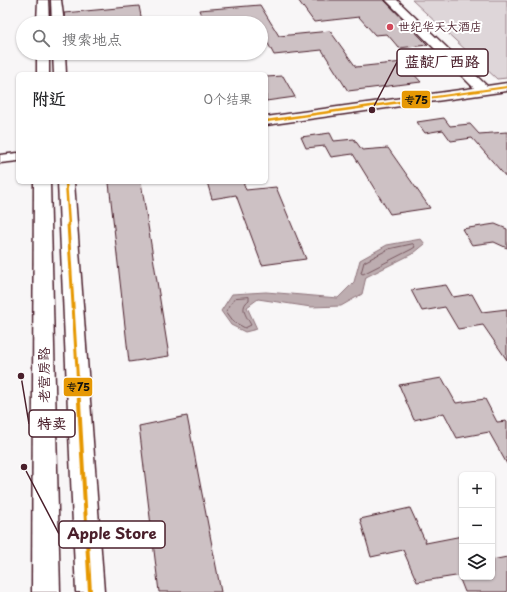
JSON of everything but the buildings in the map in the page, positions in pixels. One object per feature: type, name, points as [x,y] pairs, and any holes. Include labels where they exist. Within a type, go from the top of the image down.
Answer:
[{"type":"street","points":[[43,0],[43,16]]},
{"type":"street","points":[[56,0],[57,16]]},
{"type":"street","points":[[391,0],[484,90]]},
{"type":"street","points":[[43,60],[43,72]]},
{"type":"street","points":[[59,60],[60,72]]},
{"type":"street","points":[[268,121],[484,90],[504,91]]},
{"type":"street","points":[[0,159],[16,157]]},
{"type":"street","name":"老营房路","points":[[42,184],[46,592]]},
{"type":"street","points":[[66,184],[90,592]]},
{"type":"shaded area","points":[[412,0],[507,0],[507,78],[497,79]]},
{"type":"water","points":[[421,239],[425,244],[414,253],[366,277],[362,294],[341,306],[311,307],[258,299],[247,307],[257,329],[245,332],[231,325],[221,311],[232,294],[266,292],[338,298],[354,282],[360,260],[387,245]]},
{"type":"transit line","name":"专75","points":[[268,121],[507,87]]},
{"type":"transit line","name":"专75","points":[[66,184],[90,592]]},
{"type":"place","name":"世纪华天大酒店","points":[[390,27]]},
{"type":"place","name":"蓝靛厂西路","points":[[372,110]]},
{"type":"place","name":"特卖","points":[[21,376]]},
{"type":"place","name":"Apple Store","points":[[24,467]]}]
